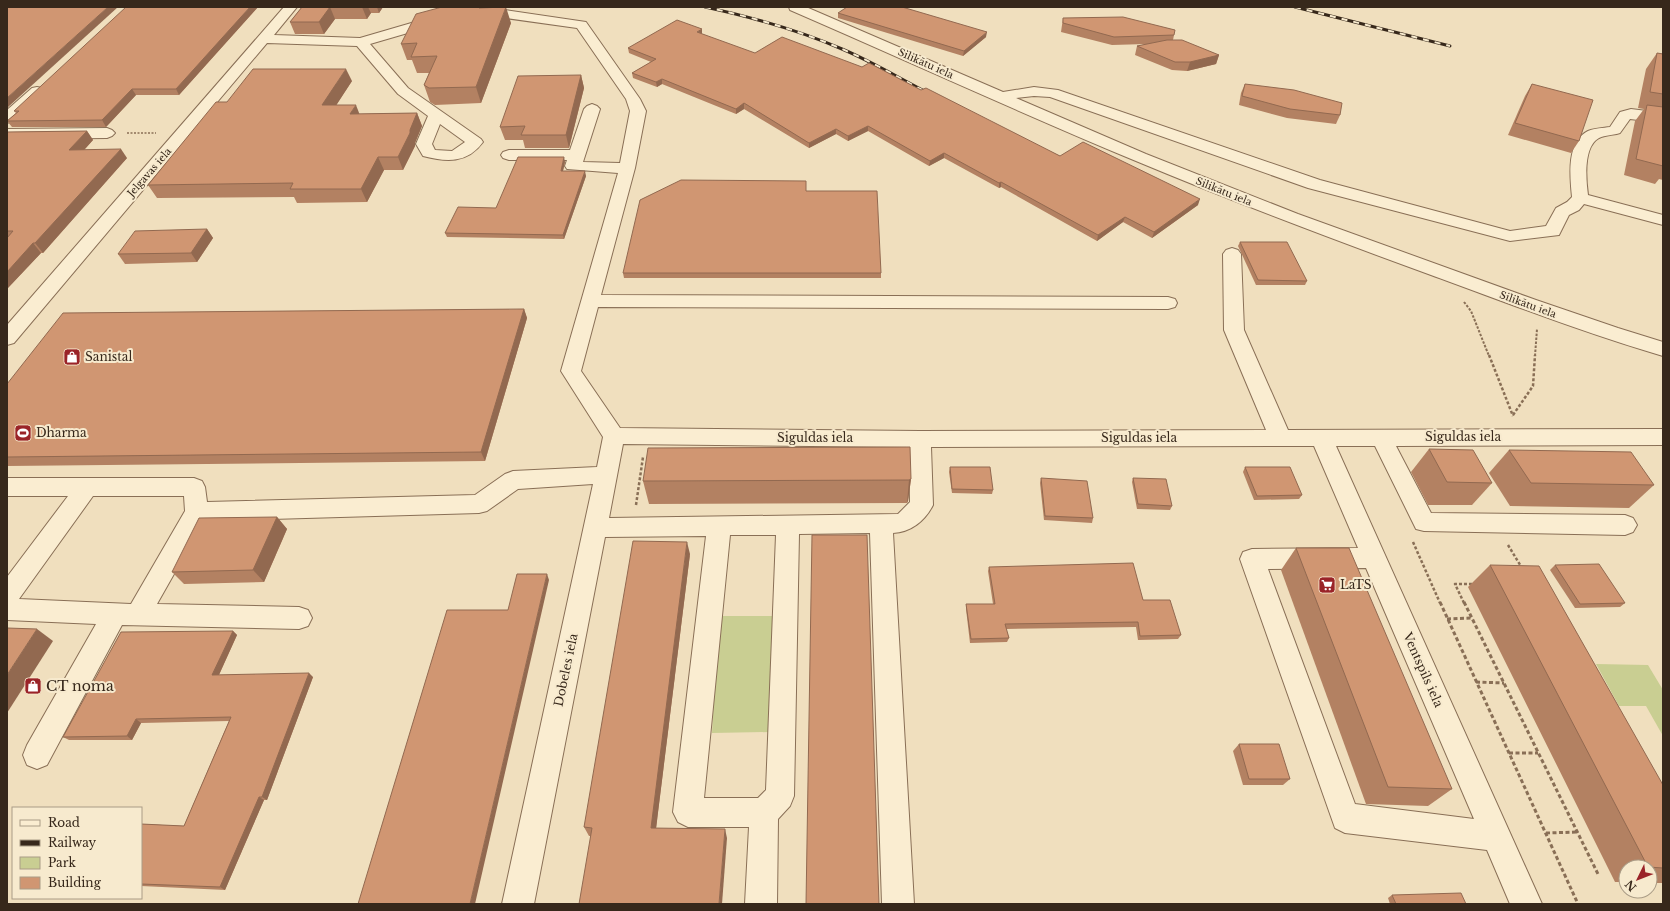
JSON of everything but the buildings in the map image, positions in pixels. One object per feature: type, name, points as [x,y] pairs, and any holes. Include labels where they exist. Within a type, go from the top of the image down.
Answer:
[{"type":"street","name":"Jelgavas iela","points":[[7,338],[291,7]]},
{"type":"street","name":"Silikātu iela","points":[[795,7],[1140,157],[1292,218],[1611,333],[1663,349]]},
{"type":"street","points":[[469,14],[492,12],[581,25],[633,99],[638,111],[627,168],[571,371],[614,436]]},
{"type":"street","points":[[263,39],[361,42],[446,17]]},
{"type":"street","points":[[361,42],[403,91],[436,114]]},
{"type":"street","points":[[7,118],[47,81]]},
{"type":"street","points":[[1003,97],[1016,92],[1036,90],[1053,92],[1314,184],[1510,236],[1553,231],[1562,212],[1573,206],[1580,198],[1578,166],[1583,144],[1592,135],[1615,130],[1625,115],[1631,114],[1663,118]]},
{"type":"street","points":[[592,109],[573,166],[627,168]]},
{"type":"street","points":[[7,134],[107,133]]},
{"type":"street","points":[[509,155],[577,155]]},
{"type":"street","points":[[1580,198],[1663,220]]},
{"type":"street","points":[[1232,254],[1234,330],[1280,437]]},
{"type":"street","points":[[590,301],[1168,303]]},
{"type":"street","name":"Siguldas iela","points":[[614,436],[920,439],[1663,437]]},
{"type":"street","name":"Dobeles iela","points":[[518,904],[614,436]]},
{"type":"street","name":"Ventspils iela","points":[[1321,437],[1526,904]]},
{"type":"street","points":[[1381,437],[1424,522],[1625,525]]},
{"type":"street","points":[[595,528],[903,522],[922,505],[920,439]]},
{"type":"street","points":[[197,512],[479,504],[513,480],[606,475]]},
{"type":"street","points":[[7,487],[194,487],[197,512],[127,614],[37,755]]},
{"type":"street","points":[[7,596],[87,487]]},
{"type":"street","points":[[881,523],[898,904]]},
{"type":"street","points":[[761,904],[764,813],[780,796],[788,524]]},
{"type":"street","points":[[719,526],[688,812],[764,813]]},
{"type":"street","points":[[1374,558],[1252,559],[1345,818],[1496,836]]},
{"type":"street","points":[[7,609],[127,614],[299,618]]},
{"type":"path","points":[[141,133],[159,133]]},
{"type":"path","points":[[1462,300],[1471,311],[1513,416]]},
{"type":"path","points":[[1499,437],[1533,386],[1537,324]]},
{"type":"path","points":[[633,527],[645,436]]},
{"type":"path","points":[[1519,564],[1523,570]]},
{"type":"path","points":[[1424,565],[1447,619],[1578,904]]},
{"type":"path","points":[[1478,584],[1455,584],[1598,874]]},
{"type":"path","points":[[1447,619],[1472,618]]},
{"type":"path","points":[[1476,682],[1504,683]]},
{"type":"path","points":[[1509,753],[1538,753]]},
{"type":"path","points":[[1546,833],[1578,832]]},
{"type":"green space","points":[[719,616],[774,616],[771,732],[712,733]]},
{"type":"green space","points":[[1596,664],[1648,665],[1663,690],[1663,736],[1646,706],[1619,706]]},
{"type":"railway","points":[[705,7],[775,25],[825,42],[865,60],[932,95]]},
{"type":"railway","points":[[1295,7],[1450,46]]},
{"type":"place","name":"Sanistal","points":[[72,357]]},
{"type":"place","name":"Dharma","points":[[23,433]]},
{"type":"place","name":"LaTS","points":[[1327,585]]},
{"type":"place","name":"CT noma","points":[[33,686]]}]
